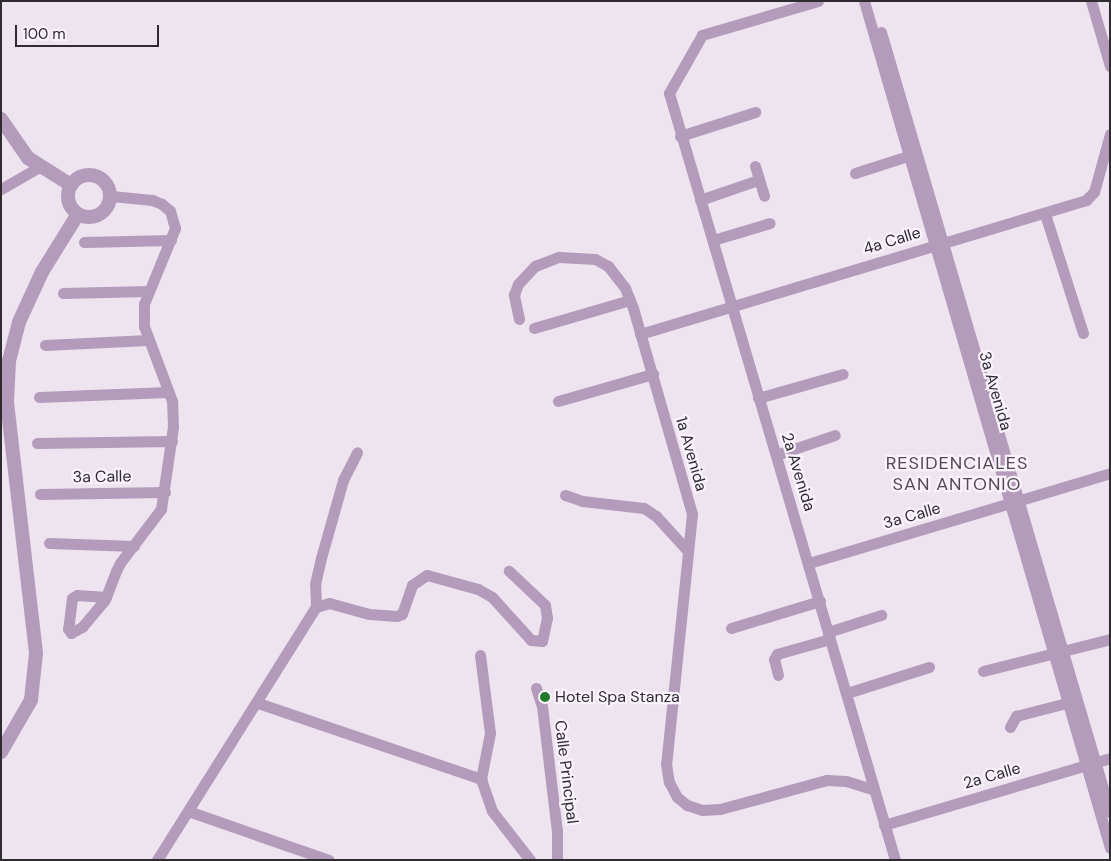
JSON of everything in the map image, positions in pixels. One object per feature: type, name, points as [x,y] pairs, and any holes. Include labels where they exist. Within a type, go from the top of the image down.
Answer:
[{"type":"street","name":"3a Avenida","points":[[864,1],[908,156],[939,244]]},
{"type":"street","name":"3a Avenida","points":[[872,1],[939,244],[1038,585],[1051,653],[1072,701],[1091,764],[1110,848]]},
{"type":"street","points":[[1091,1],[1110,66]]},
{"type":"street","name":"2a Avenida","points":[[815,2],[702,35],[669,93],[680,136],[713,240],[758,398],[847,693],[872,789],[895,860]]},
{"type":"street","points":[[680,136],[755,112]]},
{"type":"street","points":[[1,119],[24,154],[71,184]]},
{"type":"street","name":"4a Calle","points":[[640,334],[1045,214],[1092,195],[1110,134]]},
{"type":"street","points":[[855,173],[908,156]]},
{"type":"street","points":[[1,189],[41,166]]},
{"type":"street","points":[[755,166],[764,196]]},
{"type":"street","points":[[84,175],[99,177],[110,188],[111,196],[103,212],[87,217],[78,214],[68,201],[71,184],[84,175]]},
{"type":"street","points":[[700,200],[758,180]]},
{"type":"street","points":[[106,598],[116,571],[156,518],[165,492],[172,441],[172,401],[148,340],[144,304],[148,291],[172,240],[175,228],[170,211],[162,204],[152,200],[111,196]]},
{"type":"street","points":[[1,752],[31,700],[36,653],[7,402],[5,361],[19,322],[42,272],[78,214]]},
{"type":"street","points":[[1045,214],[1083,334]]},
{"type":"street","points":[[713,240],[770,223]]},
{"type":"street","points":[[84,242],[172,240]]},
{"type":"street","name":"1a Avenida","points":[[519,319],[514,295],[518,284],[535,266],[559,257],[586,258],[602,262],[614,272],[630,300],[692,514],[666,764],[669,782],[677,797],[687,805],[702,810],[720,809],[827,780],[846,781],[872,789]]},
{"type":"street","points":[[63,293],[148,291]]},
{"type":"street","points":[[534,328],[630,300]]},
{"type":"street","points":[[45,345],[148,340]]},
{"type":"street","points":[[558,401],[653,374]]},
{"type":"street","points":[[758,398],[843,374]]},
{"type":"street","points":[[39,397],[168,392]]},
{"type":"street","points":[[776,455],[835,435]]},
{"type":"street","points":[[37,443],[172,441]]},
{"type":"street","points":[[157,860],[258,703],[316,607],[315,584],[321,558],[343,480],[357,452]]},
{"type":"street","name":"3a Calle","points":[[809,563],[1015,503],[1110,473]]},
{"type":"street","name":"3a Calle","points":[[40,494],[165,492]]},
{"type":"street","points":[[565,495],[582,501],[644,508],[656,516],[687,550]]},
{"type":"street","points":[[49,543],[134,546]]},
{"type":"street","points":[[316,607],[329,603],[369,614],[397,616],[402,614],[412,585],[427,576],[478,589],[492,597],[531,640],[542,641],[547,618],[545,605],[509,571]]},
{"type":"street","name":"3a Avenida","points":[[1038,585],[1064,651],[1072,701]]},
{"type":"street","points":[[731,628],[820,601]]},
{"type":"street","points":[[778,675],[774,659],[777,654],[881,615]]},
{"type":"street","points":[[983,671],[1110,639]]},
{"type":"street","points":[[480,655],[490,733],[481,779],[492,811],[530,860]]},
{"type":"street","points":[[847,693],[930,667]]},
{"type":"street","name":"Calle Principal","points":[[536,688],[542,706],[557,831],[557,860]]},
{"type":"street","points":[[1010,727],[1016,716],[1072,701]]},
{"type":"street","points":[[258,703],[481,779]]},
{"type":"street","name":"2a Calle","points":[[884,824],[1110,758]]},
{"type":"street","name":"3a Avenida","points":[[1091,764],[1110,812]]},
{"type":"street","points":[[188,811],[328,860]]},
{"type":"place","name":"Hotel Spa Stanza","points":[[545,697]]},
{"type":"district","name":"RESIDENCIALES SAN ANTONIO","points":[[957,474]]}]
